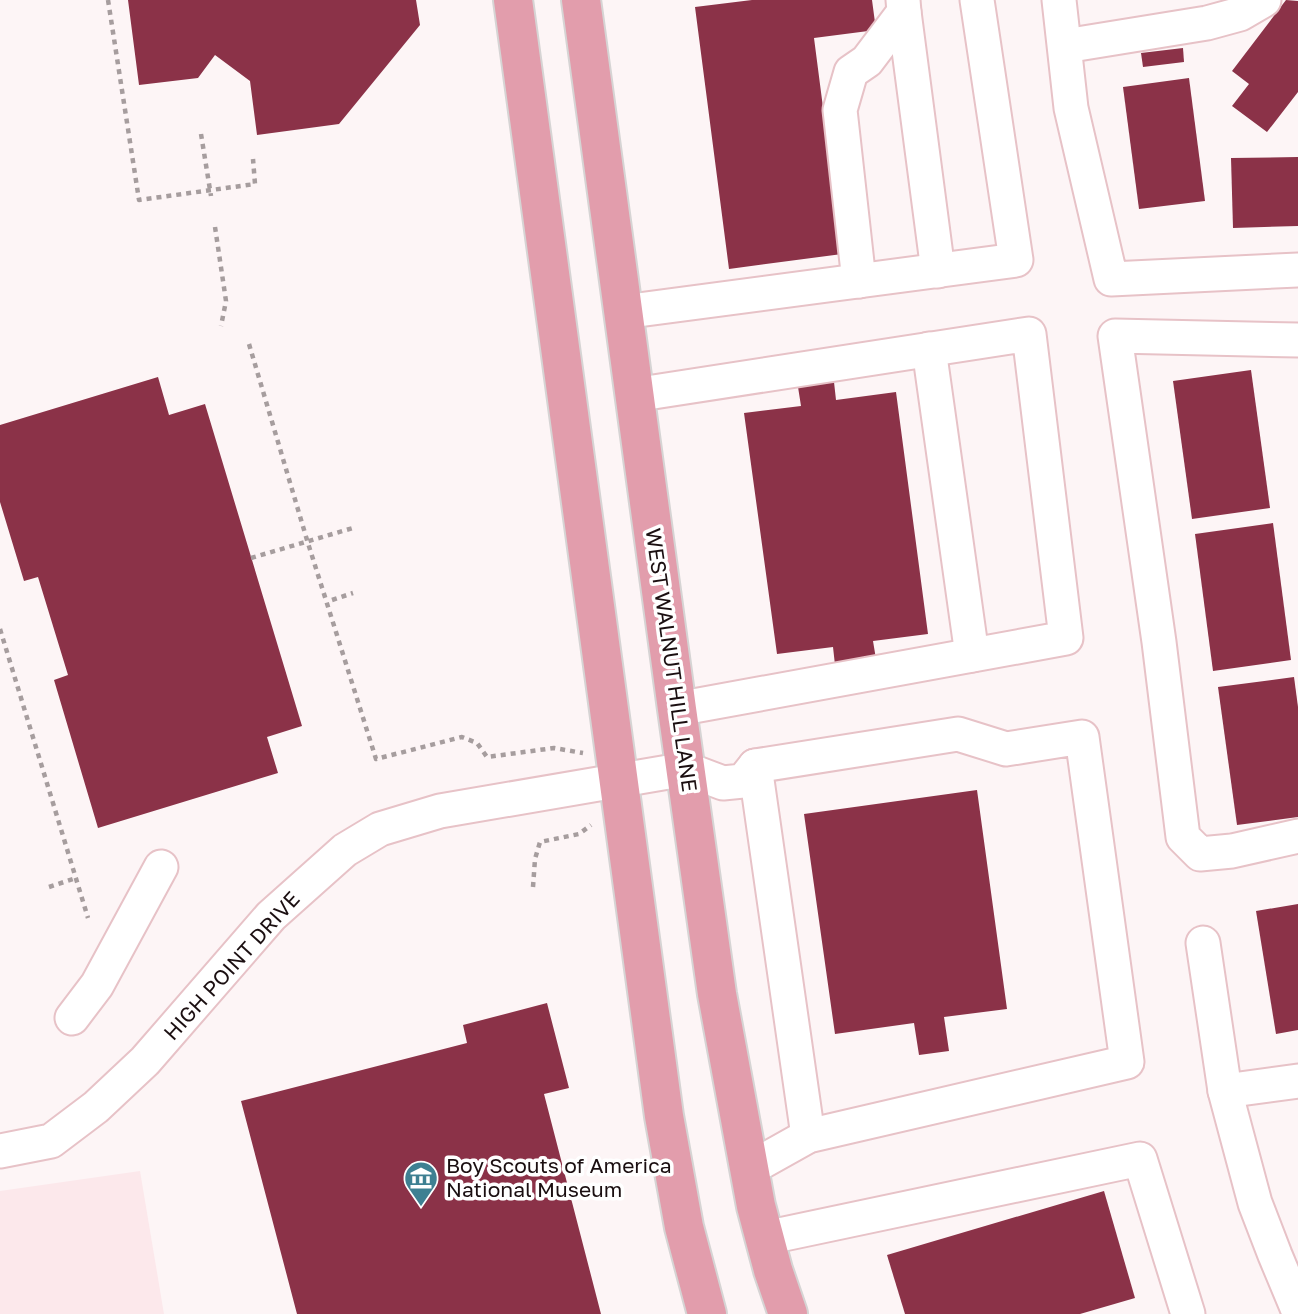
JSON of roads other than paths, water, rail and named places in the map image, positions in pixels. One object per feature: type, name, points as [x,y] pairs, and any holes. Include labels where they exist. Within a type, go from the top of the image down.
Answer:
[{"type":"main road","points":[[513,0],[604,783],[684,1227],[707,1314]]},
{"type":"main road","name":"WEST WALNUT HILL LANE","points":[[581,0],[718,994],[756,1206],[788,1314]]},
{"type":"street","points":[[623,313],[1016,260],[977,0]]},
{"type":"street","points":[[1059,0],[1071,108],[1111,279],[1298,270]]},
{"type":"street","points":[[1065,46],[1208,23],[1240,14],[1264,0]]},
{"type":"street","points":[[903,6],[938,271]]},
{"type":"street","points":[[859,281],[840,110],[851,72],[867,61],[903,6]]},
{"type":"street","points":[[634,395],[1029,334],[1066,638],[677,709]]},
{"type":"street","points":[[1298,340],[1115,336],[1157,629],[1183,837],[1200,854],[1232,851],[1298,836]]},
{"type":"street","points":[[929,349],[972,655]]},
{"type":"street","points":[[686,769],[723,783],[743,781],[755,766],[958,734],[1006,749],[1082,737],[1127,1062],[808,1136],[749,1169]]},
{"type":"street","points":[[755,766],[808,1136]]},
{"type":"street","name":"HIGH POINT DRIVE","points":[[0,1151],[51,1141],[96,1107],[145,1061],[271,916],[345,850],[380,829],[440,811],[686,769]]},
{"type":"street","points":[[72,1018],[96,985],[161,867]]},
{"type":"street","points":[[1203,943],[1224,1091],[1255,1203],[1298,1310]]},
{"type":"street","points":[[1224,1091],[1298,1081]]},
{"type":"street","points":[[765,1238],[1140,1159],[1188,1314]]},
{"type":"place","name":"Boy Scouts of America National Museum","points":[[421,1208]]}]
